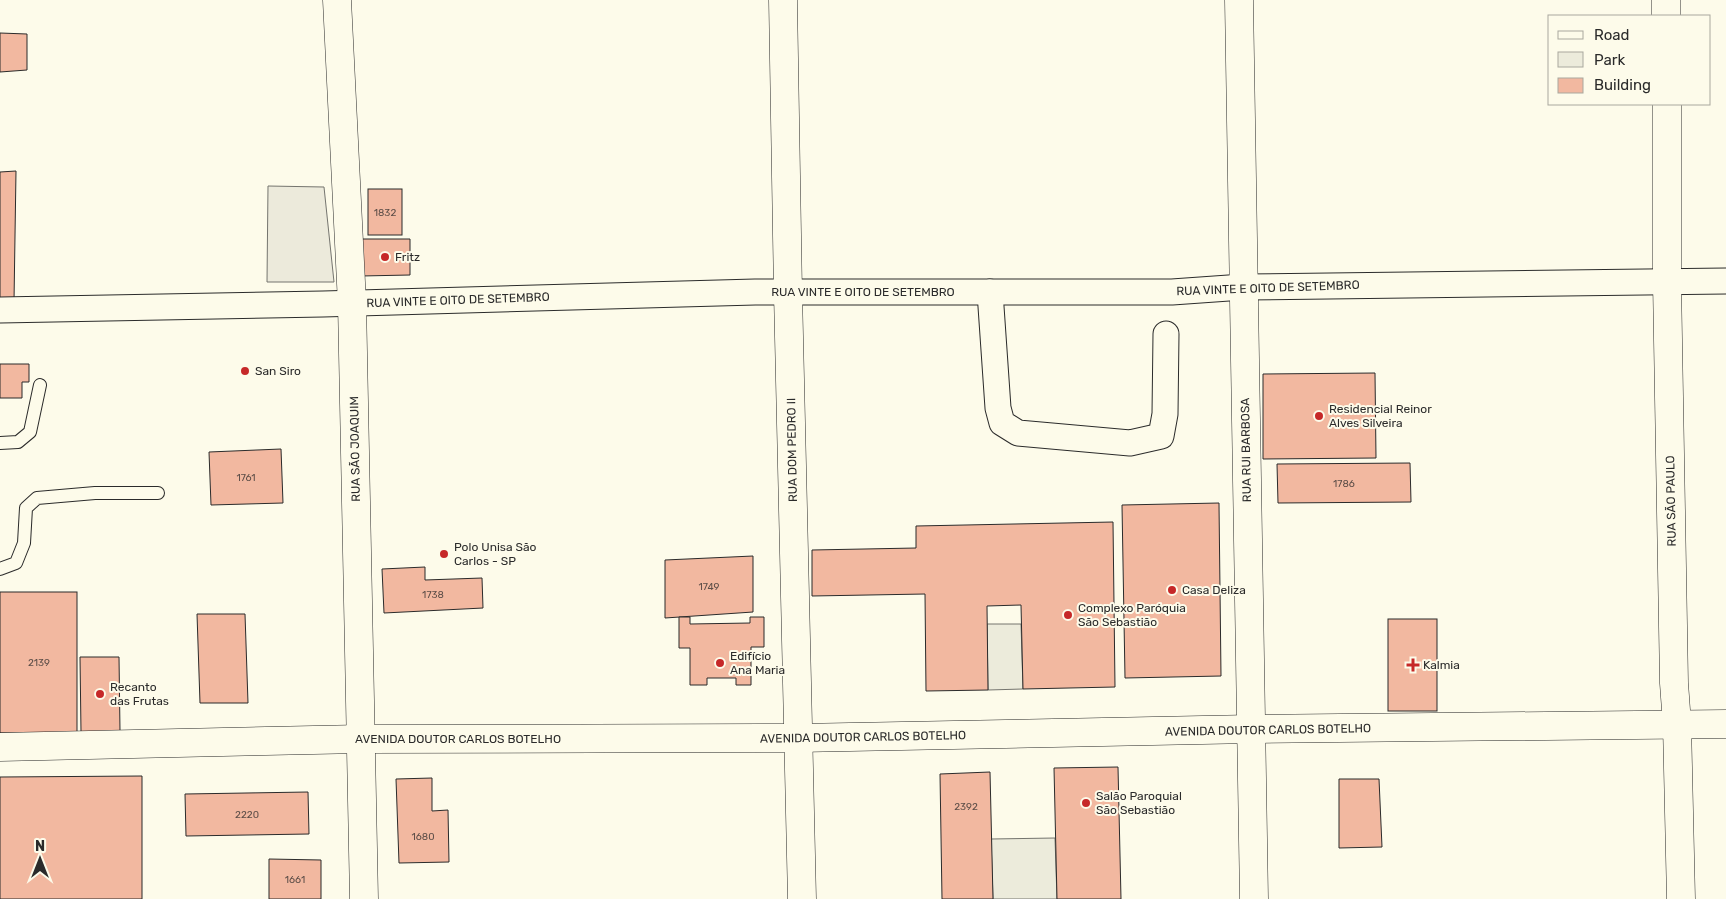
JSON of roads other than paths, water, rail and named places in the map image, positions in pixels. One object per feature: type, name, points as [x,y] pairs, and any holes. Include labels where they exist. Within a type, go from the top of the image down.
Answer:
[{"type":"main road","name":"RUA SÃO JOAQUIM","points":[[338,0],[352,303],[364,899]]},
{"type":"main road","name":"RUA DOM PEDRO II","points":[[783,0],[802,899]]},
{"type":"main road","name":"RUA RUI BARBOSA","points":[[1239,0],[1254,899]]},
{"type":"main road","points":[[1666,0],[1666,15]]},
{"type":"main road","name":"RUA SÃO PAULO","points":[[1667,105],[1667,282],[1674,683],[1677,724],[1681,899]]},
{"type":"main road","name":"AVENIDA DOUTOR CARLOS BOTELHO","points":[[0,748],[361,739],[798,738],[1252,729],[1726,724]]},
{"type":"street","name":"RUA VINTE E OITO DE SETEMBRO","points":[[0,310],[755,292],[1172,292],[1243,287],[1667,282],[1725,279]]},
{"type":"street","points":[[990,292],[998,408],[1002,423],[1018,433],[1130,443],[1162,436],[1165,414],[1166,334]]},
{"type":"lane","points":[[0,443],[18,442],[30,432],[40,385]]},
{"type":"lane","points":[[0,569],[16,562],[24,543],[26,508],[37,498],[95,493],[158,493]]},
{"type":"place","name":"Fritz","points":[[385,257]]},
{"type":"place","name":"San Siro","points":[[245,371]]},
{"type":"place","name":"Residencial Reinor Alves Silveira","points":[[1319,416]]},
{"type":"place","name":"Polo Unisa São Carlos - SP","points":[[444,554]]},
{"type":"place","name":"Casa Deliza","points":[[1172,590]]},
{"type":"place","name":"Complexo Paróquia São Sebastião","points":[[1068,615]]},
{"type":"place","name":"Edifício Ana Maria","points":[[720,663]]},
{"type":"place","name":"Kalmia","points":[[1413,665]]},
{"type":"place","name":"Recanto das Frutas","points":[[100,694]]},
{"type":"place","name":"Salão Paroquial São Sebastião","points":[[1086,803]]}]
